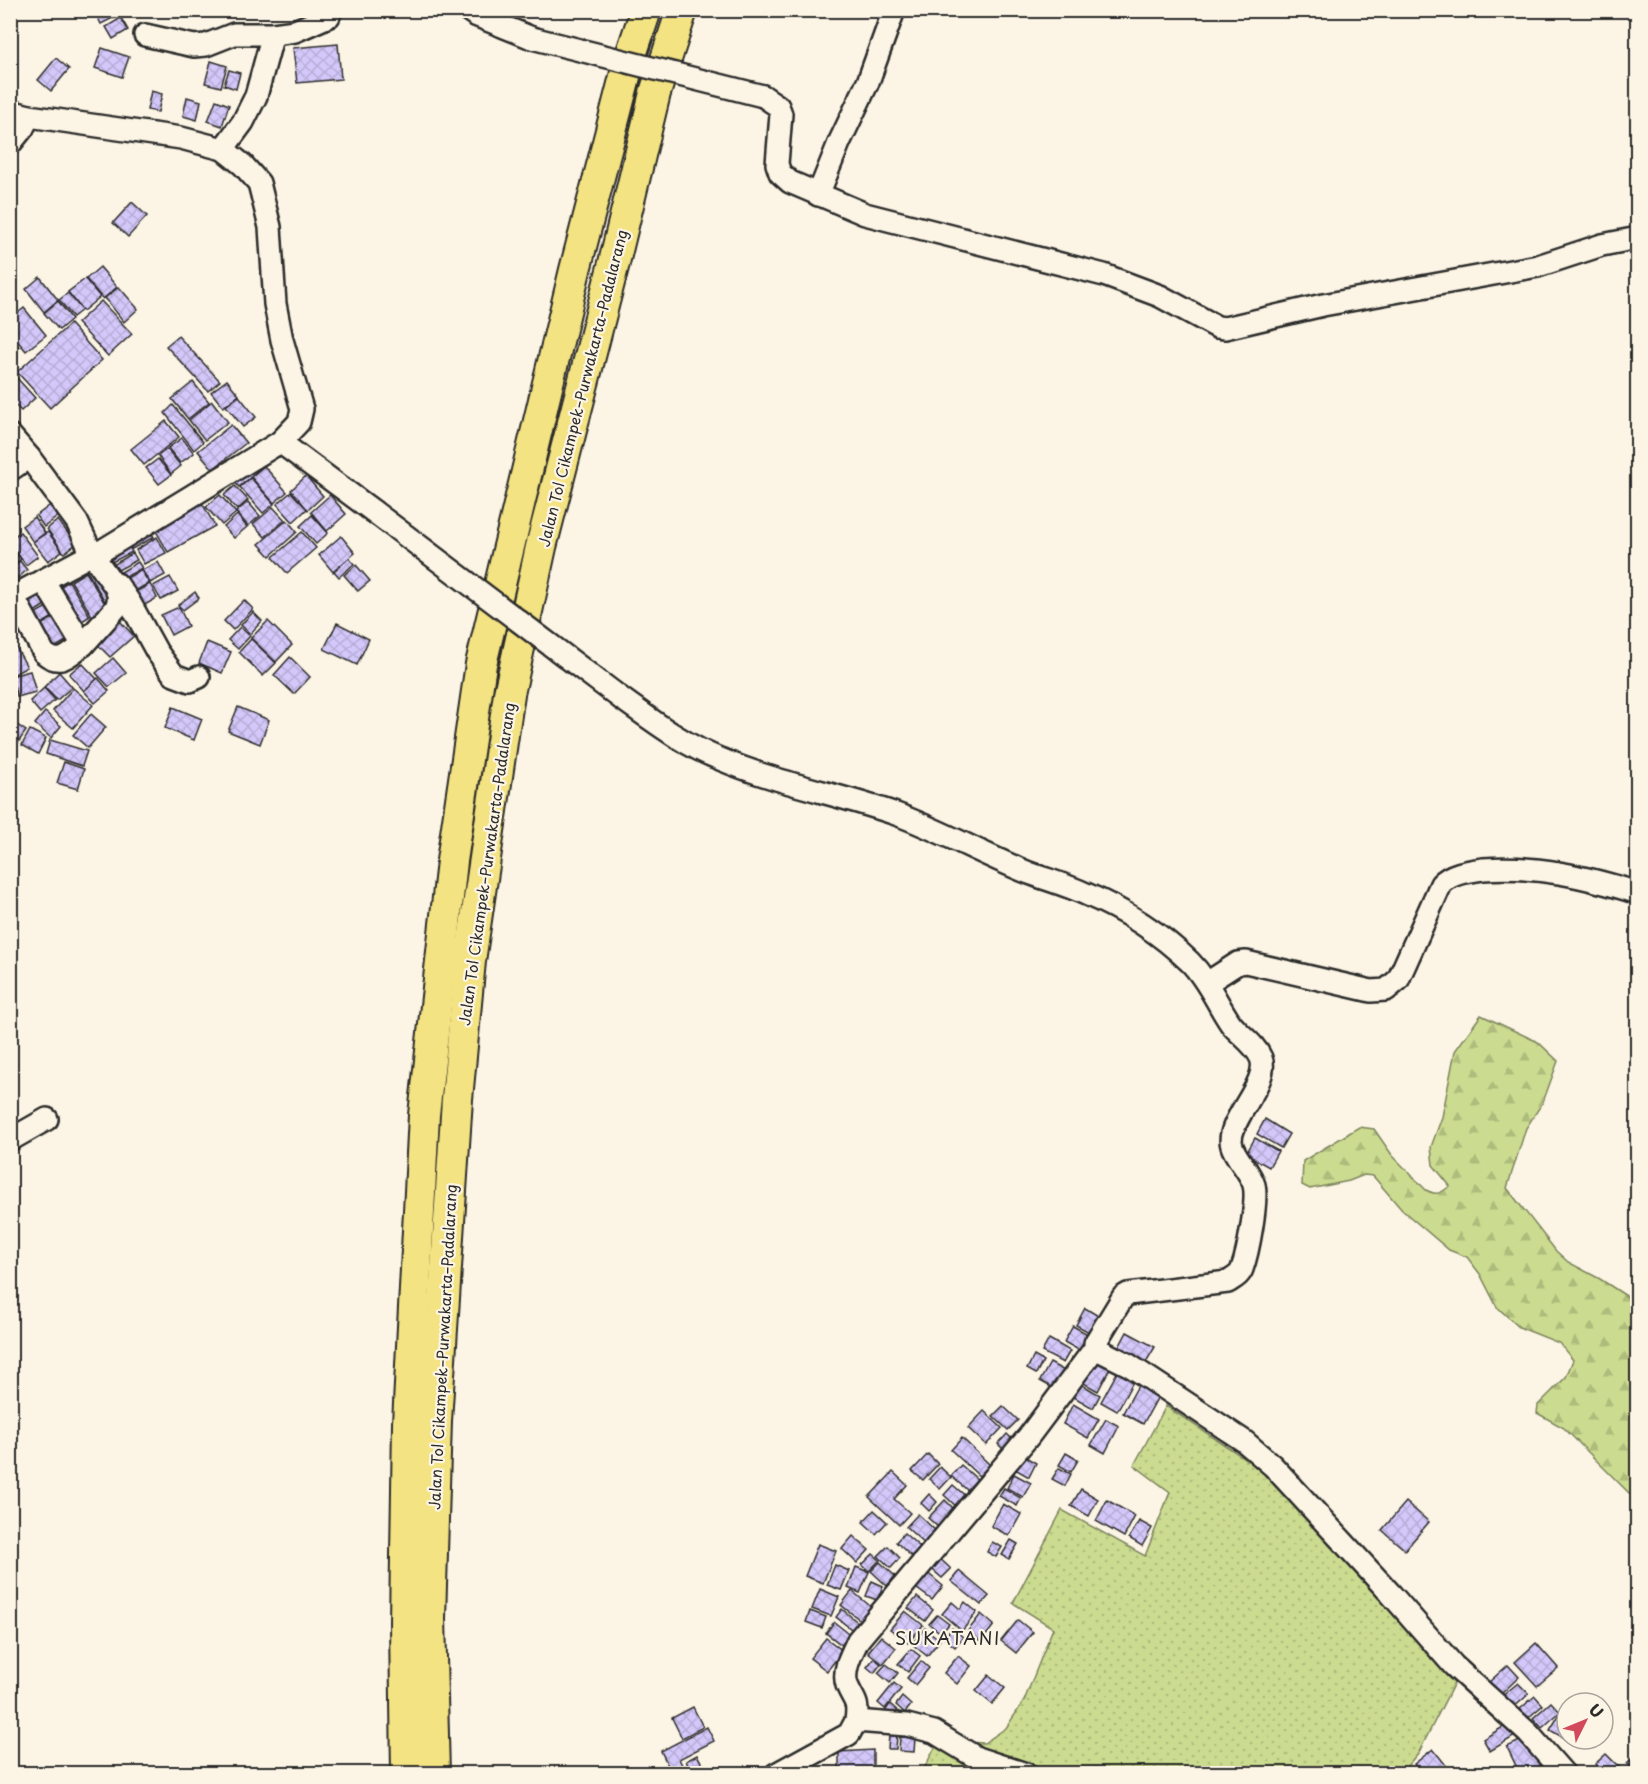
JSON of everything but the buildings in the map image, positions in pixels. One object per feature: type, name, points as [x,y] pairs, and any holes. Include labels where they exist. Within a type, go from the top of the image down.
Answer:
[{"type":"highway","name":"Jalan Tol Cikampek–Purwakarta–Padalarang","points":[[407,1773],[405,1623],[408,1423],[424,1115],[452,861],[481,664],[578,260],[629,61],[646,10]]},
{"type":"highway","name":"Jalan Tol Cikampek–Purwakarta–Padalarang","points":[[434,1773],[430,1618],[436,1421],[457,1099],[470,960],[509,694],[541,547],[655,93],[682,10]]},
{"type":"street","points":[[145,35],[194,46],[206,45],[234,34],[273,34],[295,31],[329,16],[331,10]]},
{"type":"street","points":[[468,10],[475,15],[494,16],[532,38],[763,96],[778,106],[781,114],[777,164],[780,173],[790,182],[865,214],[1104,275],[1160,296],[1217,327],[1225,328],[1323,305],[1538,266],[1602,245],[1638,237]]},
{"type":"street","points":[[818,195],[839,142],[868,82],[894,10]]},
{"type":"street","points":[[223,149],[243,122],[256,96],[273,34]]},
{"type":"street","points":[[10,144],[23,128],[20,113],[182,138],[223,149],[243,165],[259,183],[270,227],[275,304],[282,340],[302,409],[299,422],[280,442],[94,554],[12,597],[44,653],[51,659],[62,660],[83,645],[116,608],[120,598],[116,588],[94,554],[77,522],[10,435]]},
{"type":"street","points":[[280,442],[621,699],[684,741],[719,759],[804,788],[897,814],[1028,873],[1095,898],[1124,912],[1172,945],[1192,964],[1207,983],[1232,1025],[1255,1048],[1262,1063],[1257,1083],[1233,1130],[1231,1139],[1232,1146],[1254,1184],[1250,1234],[1242,1270],[1237,1277],[1228,1282],[1128,1294],[1123,1297],[1113,1310],[1095,1343],[1095,1348],[1029,1437],[858,1640],[847,1665],[846,1684],[857,1700],[856,1721],[849,1734],[776,1773]]},
{"type":"street","points":[[10,470],[29,457]]},
{"type":"street","points":[[94,554],[130,603],[157,652],[174,675],[190,681],[199,676]]},
{"type":"street","points":[[43,580],[83,645]]},
{"type":"street","points":[[1207,983],[1238,963],[1246,962],[1371,991],[1386,990],[1398,981],[1441,884],[1445,879],[1454,875],[1474,870],[1509,867],[1537,868],[1602,882],[1638,893]]},
{"type":"street","points":[[10,1140],[47,1119]]},
{"type":"street","points":[[1095,1348],[1129,1365],[1244,1441],[1273,1466],[1454,1666],[1528,1733],[1564,1773]]},
{"type":"street","points":[[856,1721],[908,1725],[934,1732],[978,1758],[1026,1773]]},
{"type":"green space","points":[[1481,1015],[1538,1042],[1558,1061],[1543,1102],[1526,1128],[1507,1188],[1556,1251],[1568,1262],[1637,1303],[1637,1501],[1564,1428],[1537,1413],[1538,1405],[1566,1377],[1573,1360],[1559,1343],[1519,1327],[1497,1307],[1480,1274],[1467,1257],[1449,1250],[1402,1210],[1373,1176],[1364,1175],[1349,1181],[1310,1189],[1302,1185],[1303,1161],[1359,1127],[1374,1129],[1392,1155],[1426,1190],[1439,1193],[1450,1186],[1433,1165],[1431,1147],[1442,1117],[1455,1051]]},
{"type":"green space","points":[[1166,1406],[1258,1467],[1353,1563],[1456,1679],[1419,1752],[1401,1773],[921,1774],[936,1746],[949,1734],[967,1742],[984,1743],[1006,1728],[1024,1701],[1053,1628],[1013,1603],[1062,1510],[1145,1556],[1170,1492],[1134,1465]]},
{"type":"district","name":"SUKATANI","points":[[948,1637]]}]
